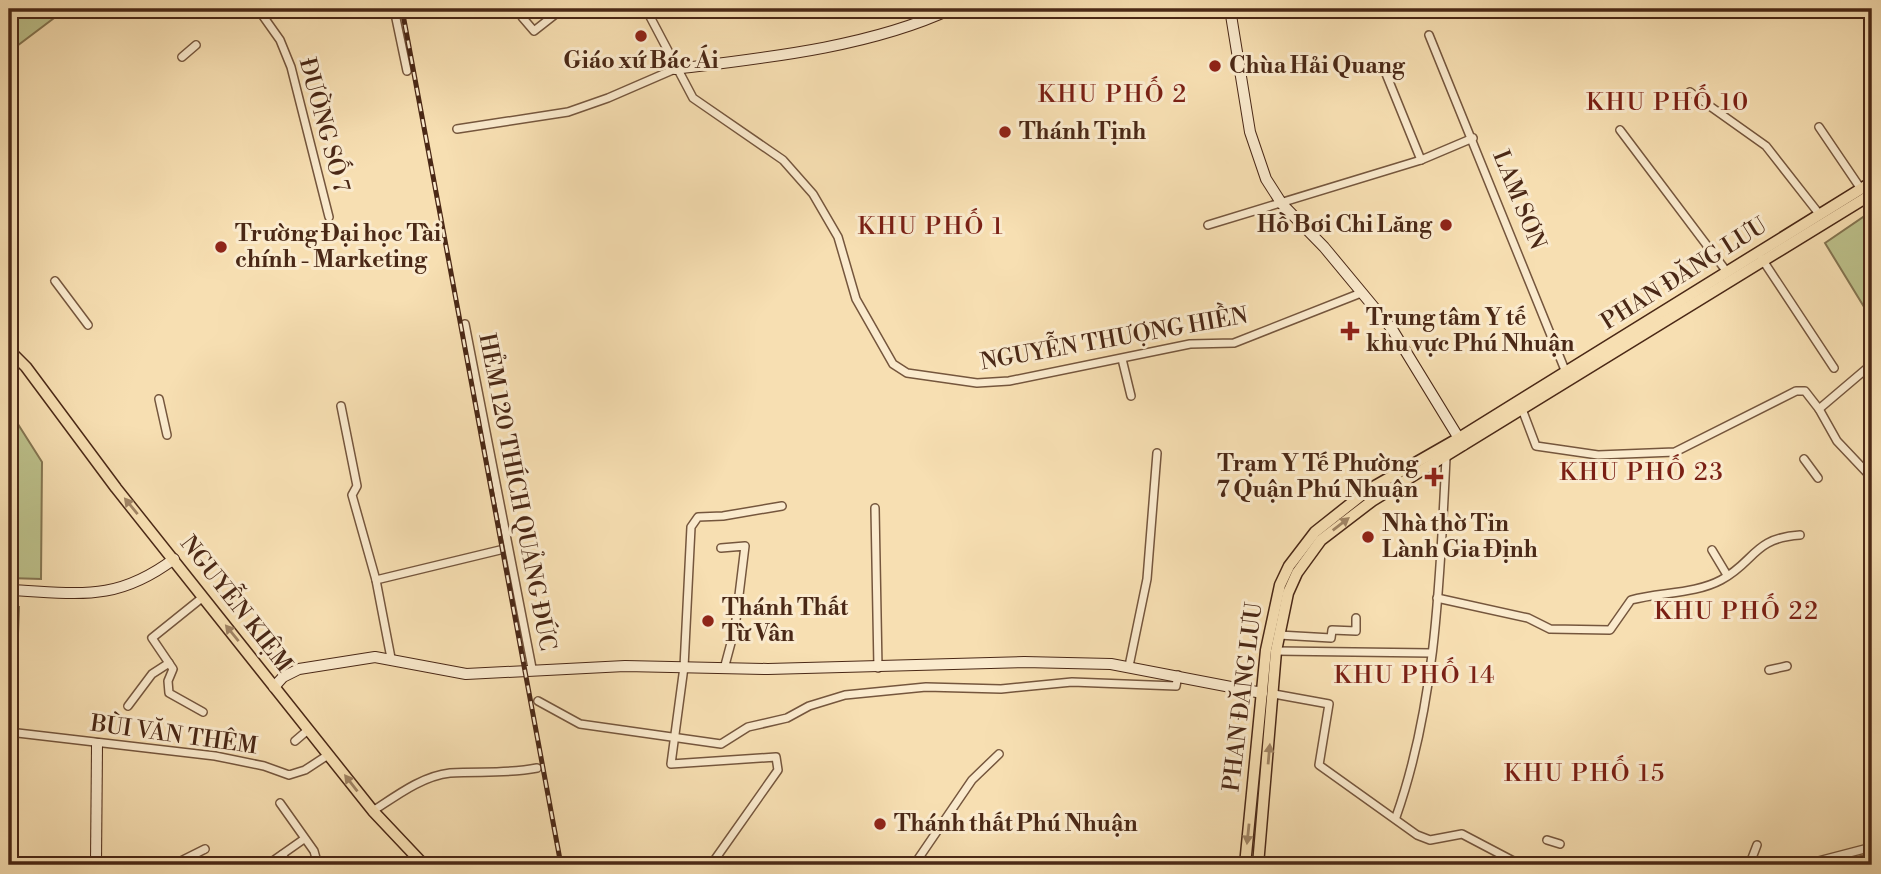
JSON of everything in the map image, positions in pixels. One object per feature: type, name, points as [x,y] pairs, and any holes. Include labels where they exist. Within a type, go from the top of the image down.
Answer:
[{"type":"main road","name":"PHAN ĐĂNG LƯU","points":[[1245,865],[1266,650],[1280,585],[1301,550],[1331,518],[1368,490],[1443,453],[1522,409],[1727,272],[1760,257],[1872,182]]},
{"type":"main road","name":"PHAN ĐĂNG LƯU","points":[[1462,442],[1760,257],[1872,194]]},
{"type":"main road","name":"NGUYỄN KIỆM","points":[[9,339],[22,362],[116,488],[373,811],[425,865]]},
{"type":"main road","points":[[9,348],[22,362]]},
{"type":"main road","name":"PHAN ĐĂNG LƯU","points":[[1258,865],[1276,651],[1288,593],[1297,573],[1321,540],[1372,501],[1443,453]]},
{"type":"main road","points":[[1262,692],[1274,694]]},
{"type":"street","name":"ĐƯỜNG SỐ 7","points":[[258,9],[279,40],[291,67],[329,217]]},
{"type":"street","points":[[394,9],[407,71]]},
{"type":"street","points":[[522,17],[534,31],[562,9]]},
{"type":"street","name":"NGUYỄN THƯỢNG HIỀN","points":[[646,9],[692,98],[783,160],[813,194],[838,237],[856,299],[893,364],[908,373],[977,383],[1009,381],[1190,344],[1234,343],[1361,293]]},
{"type":"street","points":[[457,129],[568,112],[608,99],[676,69],[764,58],[914,27],[951,9]]},
{"type":"street","points":[[1230,9],[1250,132],[1266,179],[1282,204],[1361,293],[1404,347],[1462,442]]},
{"type":"street","name":"LAM SƠN","points":[[1429,35],[1568,376]]},
{"type":"street","points":[[182,57],[196,45]]},
{"type":"street","points":[[1382,64],[1421,160]]},
{"type":"street","points":[[1690,92],[1766,146],[1820,215]]},
{"type":"street","points":[[1819,127],[1861,190]]},
{"type":"street","points":[[1620,130],[1727,272]]},
{"type":"street","points":[[1208,225],[1421,160],[1473,138]]},
{"type":"street","points":[[1760,257],[1833,368]]},
{"type":"street","points":[[55,281],[88,325]]},
{"type":"street","name":"HẺM 120 THÍCH QUẢNG ĐỨC","points":[[465,324],[532,668]]},
{"type":"street","points":[[1122,359],[1130,396]]},
{"type":"street","points":[[1819,409],[1872,364]]},
{"type":"street","points":[[1522,409],[1536,446],[1598,455],[1675,453],[1796,391],[1805,391],[1837,441],[1872,478]]},
{"type":"street","points":[[159,399],[167,435]]},
{"type":"street","points":[[341,406],[357,486],[352,495],[376,580],[391,659]]},
{"type":"street","points":[[481,453],[491,452]]},
{"type":"street","points":[[1129,666],[1147,577],[1157,453]]},
{"type":"street","points":[[1396,817],[1410,777],[1431,653],[1437,598],[1443,453]]},
{"type":"street","points":[[1804,459],[1818,478]]},
{"type":"street","points":[[711,865],[778,770],[776,757],[671,764],[684,667],[691,527],[698,517],[723,516],[782,506]]},
{"type":"street","points":[[875,508],[878,668]]},
{"type":"street","points":[[1437,598],[1528,618],[1550,629],[1609,630],[1631,600],[1687,590],[1727,575],[1759,546],[1779,536],[1800,535]]},
{"type":"street","points":[[720,548],[745,546],[735,628],[723,669]]},
{"type":"street","points":[[376,580],[500,550]]},
{"type":"street","points":[[1712,550],[1727,575]]},
{"type":"street","points":[[9,590],[97,594],[128,587],[174,559]]},
{"type":"street","points":[[203,597],[152,638],[173,669],[168,681],[169,692],[203,712]]},
{"type":"street","points":[[1279,635],[1331,638],[1332,630],[1356,631],[1356,618]]},
{"type":"street","points":[[1276,651],[1431,653]]},
{"type":"street","points":[[274,687],[283,677],[299,669],[375,657],[447,673],[625,666],[723,669],[878,668],[1024,662],[1115,664],[1262,692]]},
{"type":"street","points":[[128,706],[152,674],[169,663]]},
{"type":"street","points":[[1112,682],[1115,664]]},
{"type":"street","points":[[1769,670],[1787,666]]},
{"type":"street","points":[[1141,683],[1144,668]]},
{"type":"street","points":[[538,701],[580,724],[721,744],[748,727],[787,718],[810,706],[845,695],[926,687],[1001,690],[1072,682],[1177,686],[1178,675]]},
{"type":"street","points":[[1274,694],[1329,704],[1320,765],[1396,817],[1417,835],[1430,840],[1462,835],[1521,865]]},
{"type":"street","points":[[295,741],[309,729]]},
{"type":"street","name":"BÙI VĂN THÊM","points":[[9,732],[215,756],[264,766],[289,775],[305,770],[328,755]]},
{"type":"street","points":[[96,865],[97,744]]},
{"type":"street","points":[[914,865],[972,780],[999,754]]},
{"type":"street","points":[[373,811],[419,783],[449,773],[490,773],[537,768]]},
{"type":"street","points":[[281,803],[317,865]]},
{"type":"street","points":[[1101,823],[1118,825]]},
{"type":"street","points":[[267,865],[304,839]]},
{"type":"street","points":[[1547,840],[1560,844]]},
{"type":"street","points":[[1753,865],[1752,858],[1757,845]]},
{"type":"street","points":[[1803,865],[1826,862],[1872,847]]},
{"type":"street","points":[[173,865],[205,849]]},
{"type":"street","points":[[1848,853],[1847,864],[1872,858]]},
{"type":"street","points":[[282,855],[290,865]]},
{"type":"green space","points":[[18,9],[66,9],[9,52],[9,31],[14,26]]},
{"type":"green space","points":[[1872,211],[1872,320],[1825,243]]},
{"type":"green space","points":[[9,410],[42,462],[41,579],[9,578]]},
{"type":"green space","points":[[9,607],[19,607],[17,660],[9,659]]},
{"type":"railway","points":[[402,9],[561,865]]},
{"type":"place","name":"Giáo xứ Bác Ái","points":[[641,36]]},
{"type":"place","name":"Chùa Hải Quang","points":[[1215,66]]},
{"type":"place","name":"Thánh Tịnh","points":[[1005,132]]},
{"type":"place","name":"Hồ Bơi Chi Lăng","points":[[1446,225]]},
{"type":"place","name":"Trường Đại học Tài chính - Marketing","points":[[221,247]]},
{"type":"place","name":"Trung tâm Y tế khu vực Phú Nhuận","points":[[1350,331]]},
{"type":"place","name":"Trạm Y Tế Phường 7 Quận Phú Nhuận","points":[[1434,477]]},
{"type":"place","name":"Nhà thờ Tin Lành Gia Định","points":[[1368,537]]},
{"type":"place","name":"Thánh Thất Từ Vân","points":[[708,621]]},
{"type":"place","name":"Thánh thất Phú Nhuận","points":[[880,824]]},
{"type":"district","name":"KHU PHỐ 2","points":[[1113,95]]},
{"type":"district","name":"KHU PHỐ 10","points":[[1668,103]]},
{"type":"district","name":"KHU PHỐ 1","points":[[931,227]]},
{"type":"district","name":"KHU PHỐ 23","points":[[1642,473]]},
{"type":"district","name":"KHU PHỐ 22","points":[[1737,612]]},
{"type":"district","name":"KHU PHỐ 14","points":[[1415,676]]},
{"type":"district","name":"KHU PHỐ 15","points":[[1585,774]]}]
